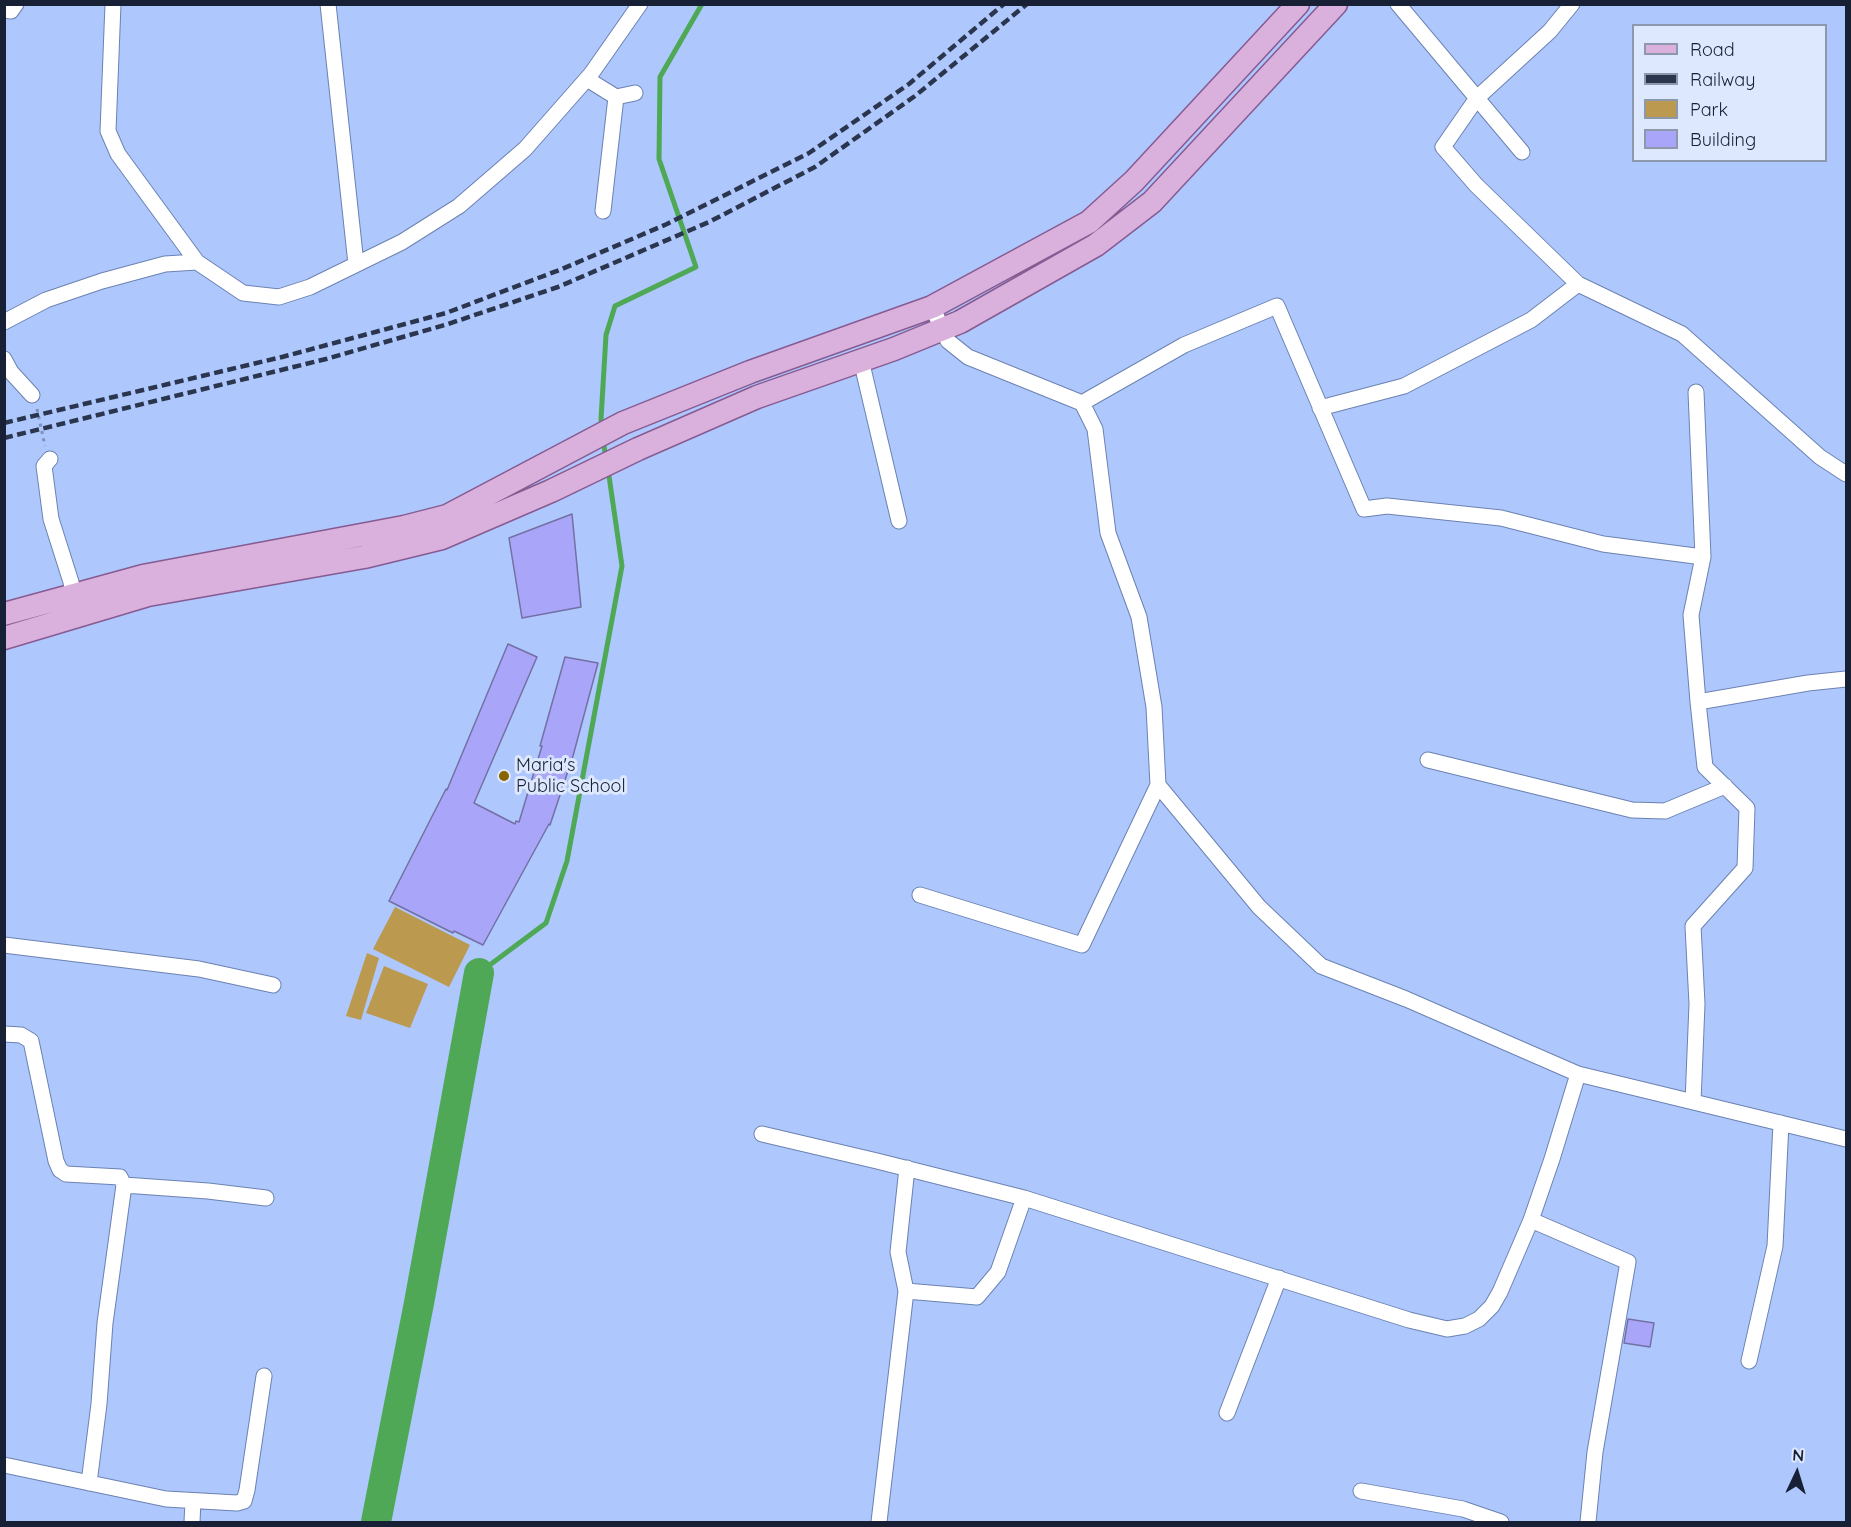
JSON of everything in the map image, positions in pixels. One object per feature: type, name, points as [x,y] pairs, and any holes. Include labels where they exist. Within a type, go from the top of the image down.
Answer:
[{"type":"main road","points":[[4,614],[143,576],[431,521],[466,507],[544,463],[623,423],[750,372],[932,307],[1089,222],[1134,181],[1298,4]]},
{"type":"main road","points":[[4,638],[148,595],[364,557],[442,538],[551,491],[638,448],[757,397],[960,322],[1096,245],[1152,202],[1336,4]]},
{"type":"street","points":[[4,10],[11,11],[16,4]]},
{"type":"street","points":[[113,4],[108,131],[118,154],[197,261],[243,293],[279,297],[310,287],[402,242],[459,206],[525,149],[586,79],[640,4]]},
{"type":"street","points":[[328,4],[356,264]]},
{"type":"street","points":[[1398,4],[1522,152]]},
{"type":"street","points":[[1572,4],[1550,31],[1476,98],[1443,147],[1476,185],[1578,284],[1682,334],[1820,457],[1846,474]]},
{"type":"street","points":[[586,79],[616,97],[635,93]]},
{"type":"street","points":[[603,211],[616,97]]},
{"type":"street","points":[[4,322],[46,300],[102,281],[165,264],[197,261]]},
{"type":"street","points":[[1320,408],[1404,386],[1531,320],[1578,284]]},
{"type":"street","points":[[1082,403],[1184,345],[1276,306],[1364,509],[1387,506],[1502,518],[1603,544],[1702,557]]},
{"type":"street","points":[[920,895],[1082,945],[1158,785],[1154,707],[1139,617],[1108,533],[1095,429],[1082,403],[968,357],[948,341],[932,307]]},
{"type":"street","points":[[4,359],[11,372],[32,396]]},
{"type":"street","points":[[861,360],[899,521]]},
{"type":"street","points":[[1693,1102],[1696,1004],[1693,926],[1744,868],[1748,808],[1705,767],[1691,615],[1702,557],[1696,392]]},
{"type":"street","points":[[50,459],[44,466],[51,519],[73,595]]},
{"type":"street","points":[[1698,702],[1808,683],[1846,679]]},
{"type":"street","points":[[1428,760],[1632,810],[1665,811],[1725,786]]},
{"type":"street","points":[[1158,785],[1258,907],[1321,966],[1406,999],[1578,1074],[1846,1139]]},
{"type":"street","points":[[4,945],[199,969],[273,986]]},
{"type":"street","points":[[4,1034],[21,1035],[31,1041],[56,1161],[60,1170],[66,1174],[120,1177],[124,1185],[105,1323],[99,1404],[89,1483]]},
{"type":"street","points":[[762,1134],[1024,1198],[1409,1320],[1447,1329],[1465,1326],[1479,1319],[1492,1306],[1500,1292],[1531,1220],[1578,1074]]},
{"type":"street","points":[[1749,1361],[1775,1246],[1781,1123]]},
{"type":"street","points":[[879,1522],[906,1291],[898,1252],[906,1168]]},
{"type":"street","points":[[124,1185],[266,1198]]},
{"type":"street","points":[[906,1291],[977,1297],[999,1272],[1024,1198]]},
{"type":"street","points":[[1531,1220],[1628,1262],[1595,1452],[1588,1522]]},
{"type":"street","points":[[1227,1413],[1279,1278]]},
{"type":"street","points":[[4,1465],[166,1499],[237,1503],[244,1501],[264,1376]]},
{"type":"street","points":[[1361,1491],[1463,1509],[1501,1522]]},
{"type":"street","points":[[192,1522],[193,1500]]},
{"type":"path","points":[[32,396],[50,459]]},
{"type":"green space","points":[[395,907],[470,945],[449,987],[373,949]]},
{"type":"green space","points":[[367,953],[379,958],[361,1020],[346,1016]]},
{"type":"green space","points":[[384,966],[428,984],[410,1028],[366,1013]]},
{"type":"building","points":[[572,514],[581,607],[522,618],[509,538]]},
{"type":"building","points":[[508,644],[537,657],[474,803],[515,824],[516,821],[519,822],[542,746],[540,746],[565,657],[598,663],[573,756],[550,825],[483,945],[454,931],[453,933],[389,901],[447,790]]},
{"type":"building","points":[[1628,1319],[1654,1323],[1650,1347],[1624,1343]]},
{"type":"waterway","points":[[602,427],[606,335],[615,306],[696,267],[659,159],[660,77],[702,4]]},
{"type":"waterway","points":[[603,439],[606,459]]},
{"type":"waterway","points":[[479,973],[546,923],[567,861],[622,566],[608,469]]},
{"type":"waterway","points":[[376,1522],[419,1303],[479,973]]},
{"type":"railway","points":[[4,423],[282,357],[446,313],[562,269],[667,224],[809,153],[909,84],[1004,4]]},
{"type":"railway","points":[[4,438],[326,359],[448,324],[558,287],[709,222],[815,167],[915,96],[1027,4]]},
{"type":"place","name":"Maria's Public School","points":[[504,776]]}]
